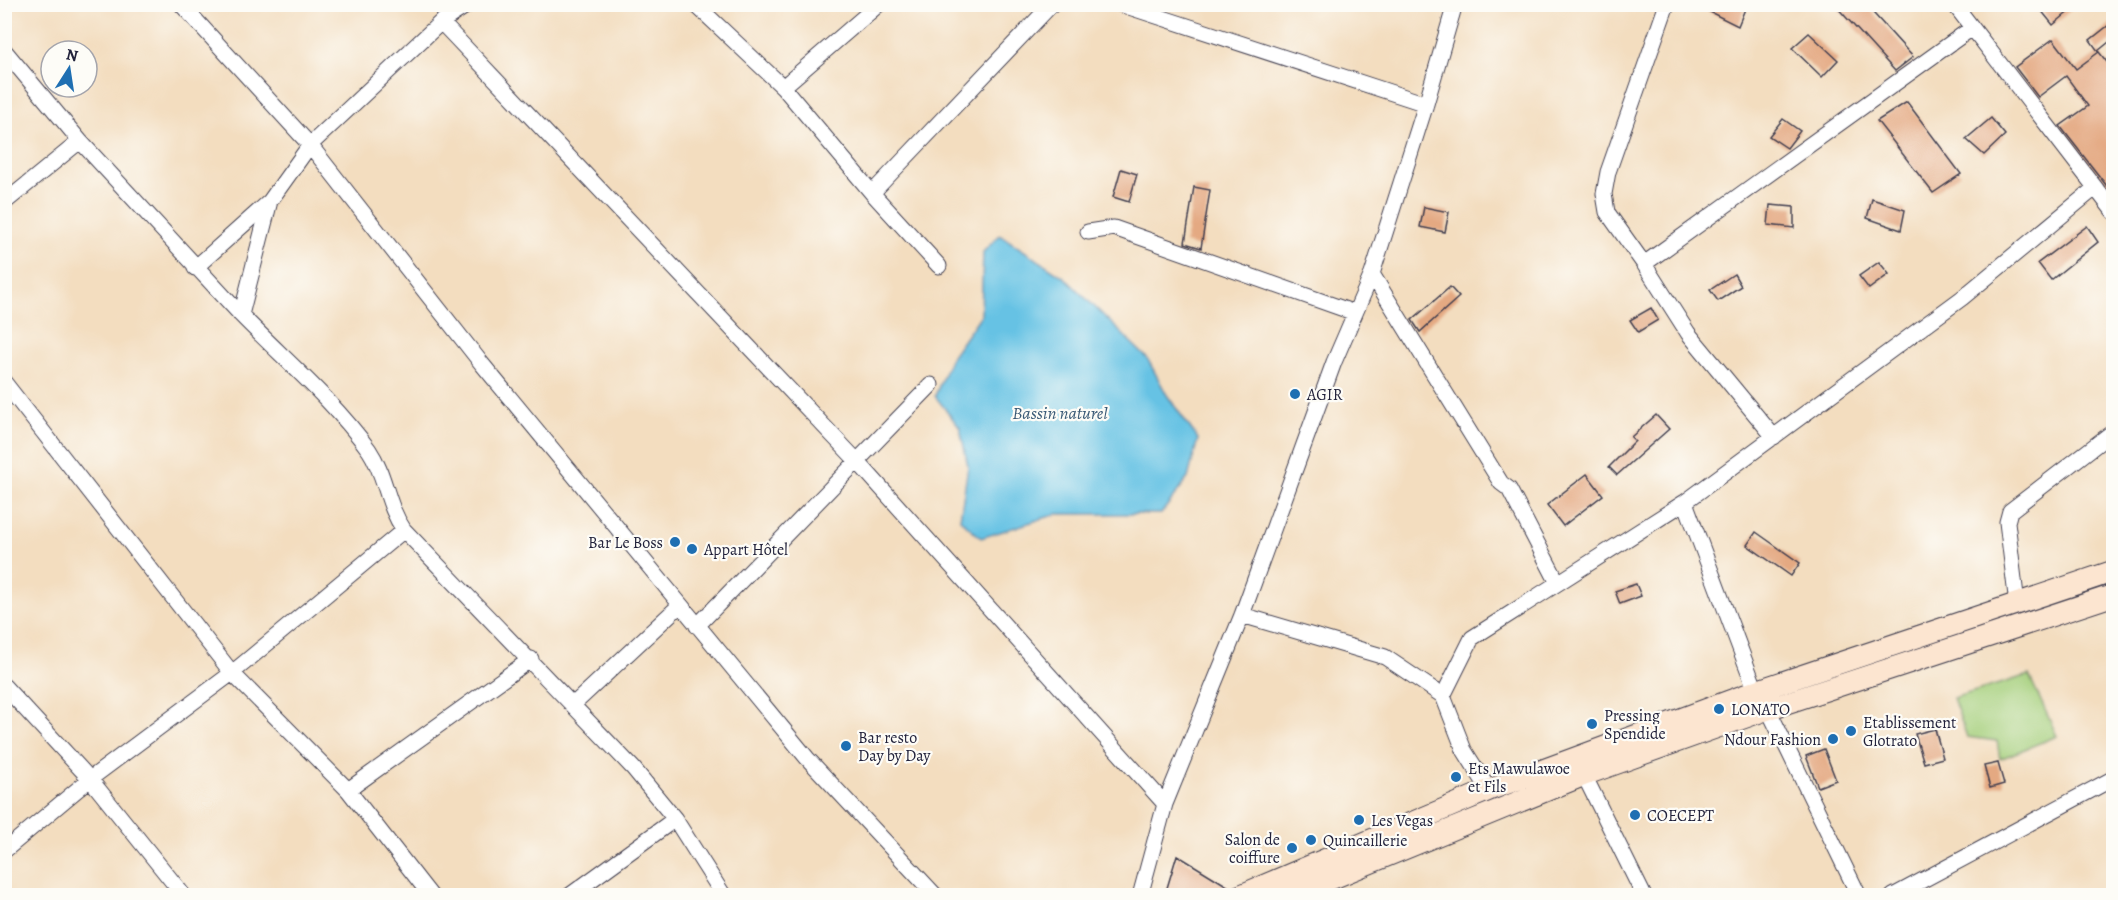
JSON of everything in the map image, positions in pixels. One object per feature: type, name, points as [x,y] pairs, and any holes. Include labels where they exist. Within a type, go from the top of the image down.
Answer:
[{"type":"main road","points":[[1239,896],[1489,790],[1756,691],[2114,570]]},
{"type":"main road","points":[[1289,896],[1584,776],[1768,709],[2112,599]]},
{"type":"street","points":[[181,4],[310,145],[482,364],[807,758],[936,896]]},
{"type":"street","points":[[695,4],[783,87],[872,193],[939,266]]},
{"type":"street","points":[[783,87],[879,4]]},
{"type":"street","points":[[872,193],[1052,4]]},
{"type":"street","points":[[1120,4],[1426,104]]},
{"type":"street","points":[[1140,896],[1165,804],[1242,615],[1334,362],[1372,274],[1455,4]]},
{"type":"street","points":[[1667,4],[1608,172],[1604,194],[1607,212],[1644,264],[1688,333],[1774,437]]},
{"type":"street","points":[[1954,4],[2114,212]]},
{"type":"street","points":[[195,268],[270,201],[310,145],[441,22],[465,6]]},
{"type":"street","points":[[441,22],[858,462],[1165,804]]},
{"type":"street","points":[[1644,264],[1972,28]]},
{"type":"street","points":[[4,50],[80,141],[195,268],[295,368],[369,451],[382,476],[392,513],[404,530],[574,704],[675,819],[724,896]]},
{"type":"street","points":[[4,203],[80,141]]},
{"type":"street","points":[[1443,696],[1472,638],[1685,502],[1962,298],[2095,188]]},
{"type":"street","points":[[242,315],[270,201]]},
{"type":"street","points":[[1088,232],[1114,228],[1355,314]]},
{"type":"street","points":[[1372,274],[1501,483],[1509,489],[1558,583]]},
{"type":"street","points":[[4,382],[232,673],[348,790],[431,896]]},
{"type":"street","points":[[697,626],[931,385]]},
{"type":"street","points":[[2017,604],[2007,522],[2010,511],[2114,431]]},
{"type":"street","points":[[1685,502],[1756,691]]},
{"type":"street","points":[[4,851],[90,779],[232,673],[404,530]]},
{"type":"street","points":[[574,704],[680,605]]},
{"type":"street","points":[[1242,615],[1385,657],[1443,696],[1464,750],[1489,790]]},
{"type":"street","points":[[348,790],[531,659]]},
{"type":"street","points":[[4,686],[90,779],[184,896]]},
{"type":"street","points":[[1768,709],[1859,896]]},
{"type":"street","points":[[1584,776],[1644,896]]},
{"type":"street","points":[[1893,896],[2114,778]]},
{"type":"street","points":[[569,896],[675,819]]},
{"type":"green space","points":[[2029,675],[2057,736],[2000,759],[1997,741],[1967,737],[1953,698]]},
{"type":"water","name":"Bassin naturel","points":[[1000,235],[1064,277],[1147,358],[1167,395],[1198,439],[1188,478],[1161,514],[1057,514],[981,538],[960,519],[968,466],[960,428],[935,396],[950,359],[981,315],[983,252]]},
{"type":"building","points":[[1694,4],[1747,4],[1738,26]]},
{"type":"building","points":[[1834,4],[1865,4],[1913,57],[1895,71]]},
{"type":"building","points":[[2036,4],[2078,4],[2053,25]]},
{"type":"building","points":[[2114,21],[2114,38],[2098,51],[2090,40]]},
{"type":"building","points":[[1809,33],[1838,60],[1822,77],[1792,48]]},
{"type":"building","points":[[2053,39],[2076,69],[2099,52],[2114,71],[2114,195],[2060,126],[2088,106],[2066,76],[2038,97],[2015,67]]},
{"type":"building","points":[[1907,102],[1961,174],[1933,193],[1877,121]]},
{"type":"building","points":[[1991,118],[2005,135],[1984,155],[1966,139]]},
{"type":"building","points":[[1783,119],[1800,131],[1787,148],[1769,136]]},
{"type":"building","points":[[1121,169],[1137,174],[1129,202],[1113,197]]},
{"type":"building","points":[[1194,187],[1210,190],[1201,248],[1185,243]]},
{"type":"building","points":[[1872,199],[1905,210],[1901,230],[1867,218]]},
{"type":"building","points":[[1770,205],[1794,207],[1794,228],[1768,225]]},
{"type":"building","points":[[1424,207],[1449,212],[1445,232],[1420,227]]},
{"type":"building","points":[[2087,226],[2098,242],[2051,280],[2038,263]]},
{"type":"building","points":[[1879,262],[1889,274],[1869,289],[1859,276]]},
{"type":"building","points":[[1734,274],[1741,286],[1718,301],[1710,290]]},
{"type":"building","points":[[1450,287],[1459,297],[1420,332],[1412,320]]},
{"type":"building","points":[[1651,308],[1658,320],[1638,332],[1630,320]]},
{"type":"building","points":[[1656,415],[1669,429],[1617,475],[1609,467],[1635,441],[1631,437]]},
{"type":"building","points":[[1587,474],[1603,495],[1563,526],[1547,505]]},
{"type":"building","points":[[1756,532],[1800,563],[1791,576],[1747,545]]},
{"type":"building","points":[[1636,584],[1641,596],[1620,604],[1615,591]]},
{"type":"building","points":[[1935,729],[1943,758],[1924,763],[1915,734]]},
{"type":"building","points":[[1824,749],[1836,780],[1818,787],[1806,756]]},
{"type":"building","points":[[1998,763],[2004,784],[1990,788],[1984,766]]},
{"type":"building","points":[[1177,855],[1229,887],[1210,896],[1170,896],[1167,888]]},
{"type":"place","name":"AGIR","points":[[1295,394]]},
{"type":"place","name":"Bar Le Boss","points":[[675,542]]},
{"type":"place","name":"Appart Hôtel","points":[[692,549]]},
{"type":"place","name":"LONATO","points":[[1719,709]]},
{"type":"place","name":"Pressing Spendide","points":[[1592,724]]},
{"type":"place","name":"Etablissement Glotrato","points":[[1851,731]]},
{"type":"place","name":"Ndour Fashion","points":[[1833,739]]},
{"type":"place","name":"Bar resto Day by Day","points":[[846,746]]},
{"type":"place","name":"Ets Mawulawoe et Fils","points":[[1456,777]]},
{"type":"place","name":"COECEPT","points":[[1635,815]]},
{"type":"place","name":"Les Vegas","points":[[1359,820]]},
{"type":"place","name":"Quincaillerie","points":[[1311,840]]},
{"type":"place","name":"Salon de coiffure","points":[[1292,848]]}]
